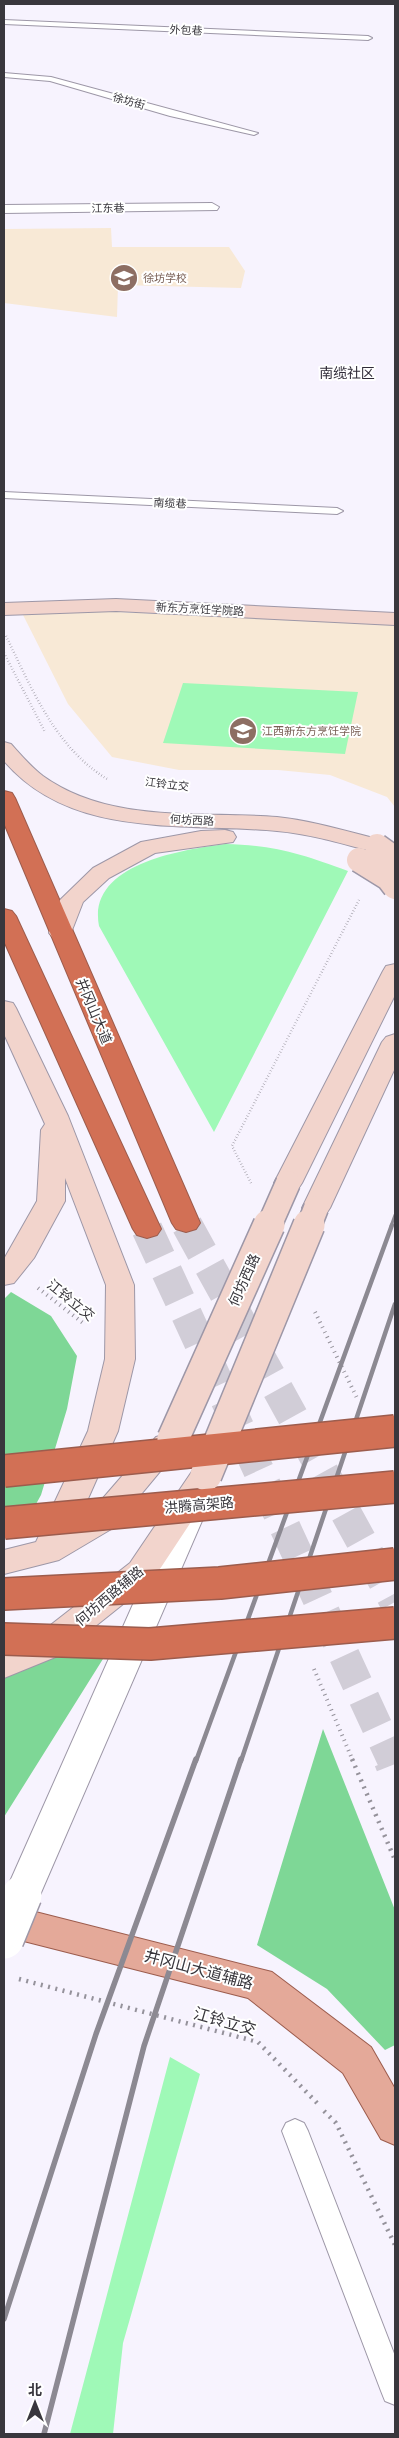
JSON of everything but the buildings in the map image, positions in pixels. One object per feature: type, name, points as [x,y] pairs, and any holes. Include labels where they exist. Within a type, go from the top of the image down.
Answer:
[{"type":"highway","name":"井冈山大道","points":[[4,798],[186,1223]]},
{"type":"highway","points":[[4,916],[147,1229]]},
{"type":"highway","points":[[4,1471],[395,1431]]},
{"type":"highway","name":"洪腾高架路","points":[[4,1523],[395,1488]]},
{"type":"highway","points":[[4,1594],[220,1583],[395,1564]]},
{"type":"highway","points":[[4,1639],[150,1644],[395,1623]]},
{"type":"main road","name":"新东方烹饪学院路","points":[[4,608],[116,605],[395,619]]},
{"type":"main road","name":"何坊西路","points":[[4,748],[36,781],[66,799],[124,815],[182,821],[266,823],[312,828],[386,853]]},
{"type":"main road","name":"何坊西路","points":[[61,933],[72,900],[101,873],[149,847],[201,838],[251,836],[307,842],[359,860],[388,878],[395,887]]},
{"type":"main road","name":"何坊西路","points":[[4,1562],[48,1551],[102,1520],[173,1439],[288,1183],[395,971]]},
{"type":"main road","points":[[4,1008],[55,1116],[120,1286],[120,1358],[103,1431],[48,1551]]},
{"type":"main road","points":[[206,1475],[316,1208],[395,1042]]},
{"type":"main road","points":[[4,1276],[20,1258],[52,1201],[55,1116]]},
{"type":"main road","name":"何坊西路辅路","points":[[4,1665],[46,1647],[141,1572],[206,1475]]},
{"type":"main road","points":[[4,1653],[46,1647]]},
{"type":"main road","name":"井冈山大道辅路","points":[[13,1907],[259,1984],[357,2060],[395,2126]]},
{"type":"street","name":"江东巷","points":[[4,209],[212,207]]},
{"type":"street","points":[[4,1939],[13,1907],[206,1475]]},
{"type":"lane","name":"外包巷","points":[[4,22],[368,38]]},
{"type":"lane","name":"徐坊街","points":[[4,75],[51,79],[173,114],[254,133]]},
{"type":"lane","name":"南缆巷","points":[[4,496],[337,511]]},
{"type":"lane","points":[[295,2131],[395,2391]]},
{"type":"path","points":[[6,636],[64,743],[91,772],[108,780]]},
{"type":"path","points":[[4,653],[45,732]]},
{"type":"path","name":"江铃立交","points":[[35,1286],[85,1324]]},
{"type":"path","name":"江铃立交","points":[[13,1978],[258,2042],[336,2123],[395,2245]]},
{"type":"shaded area","name":"徐坊学校","points":[[111,228],[112,247],[229,247],[245,271],[241,288],[118,285],[117,317],[4,303],[4,229]]},
{"type":"shaded area","name":"江西新东方烹饪学院","points":[[21,611],[94,611],[395,624],[395,807],[387,797],[330,775],[278,770],[179,770],[112,757],[68,704]]},
{"type":"green space","points":[[183,683],[358,692],[345,754],[163,743]]},
{"type":"green space","points":[[225,844],[274,848],[348,871],[214,1132],[99,926],[99,905],[107,888],[122,874],[141,864],[163,856]]},
{"type":"green space","points":[[11,1292],[51,1316],[77,1356],[67,1409],[41,1495],[20,1533],[4,1535],[4,1299]]},
{"type":"green space","points":[[123,1627],[4,1817],[4,1678]]},
{"type":"green space","points":[[323,1729],[395,1910],[395,2045],[385,2050],[327,1989],[257,1945]]},
{"type":"green space","points":[[170,2057],[200,2074],[123,2343],[113,2434],[70,2434]]},
{"type":"tunnel","points":[[187,1225],[395,1602]]},
{"type":"tunnel","points":[[147,1229],[393,1761]]},
{"type":"tunnel","points":[[393,1759],[395,1764]]},
{"type":"railway","points":[[391,1226],[395,1215]]},
{"type":"railway","points":[[196,1761],[392,1225]]},
{"type":"railway","points":[[241,1761],[395,1304]]},
{"type":"railway","points":[[4,2319],[96,2034],[196,1759]]},
{"type":"railway","points":[[44,2434],[144,2046],[241,1759]]},
{"type":"place","name":"徐坊学校","points":[[124,278]]},
{"type":"place","name":"江西新东方烹饪学院","points":[[243,731]]},
{"type":"district","name":"南缆社区","points":[[347,373]]}]
